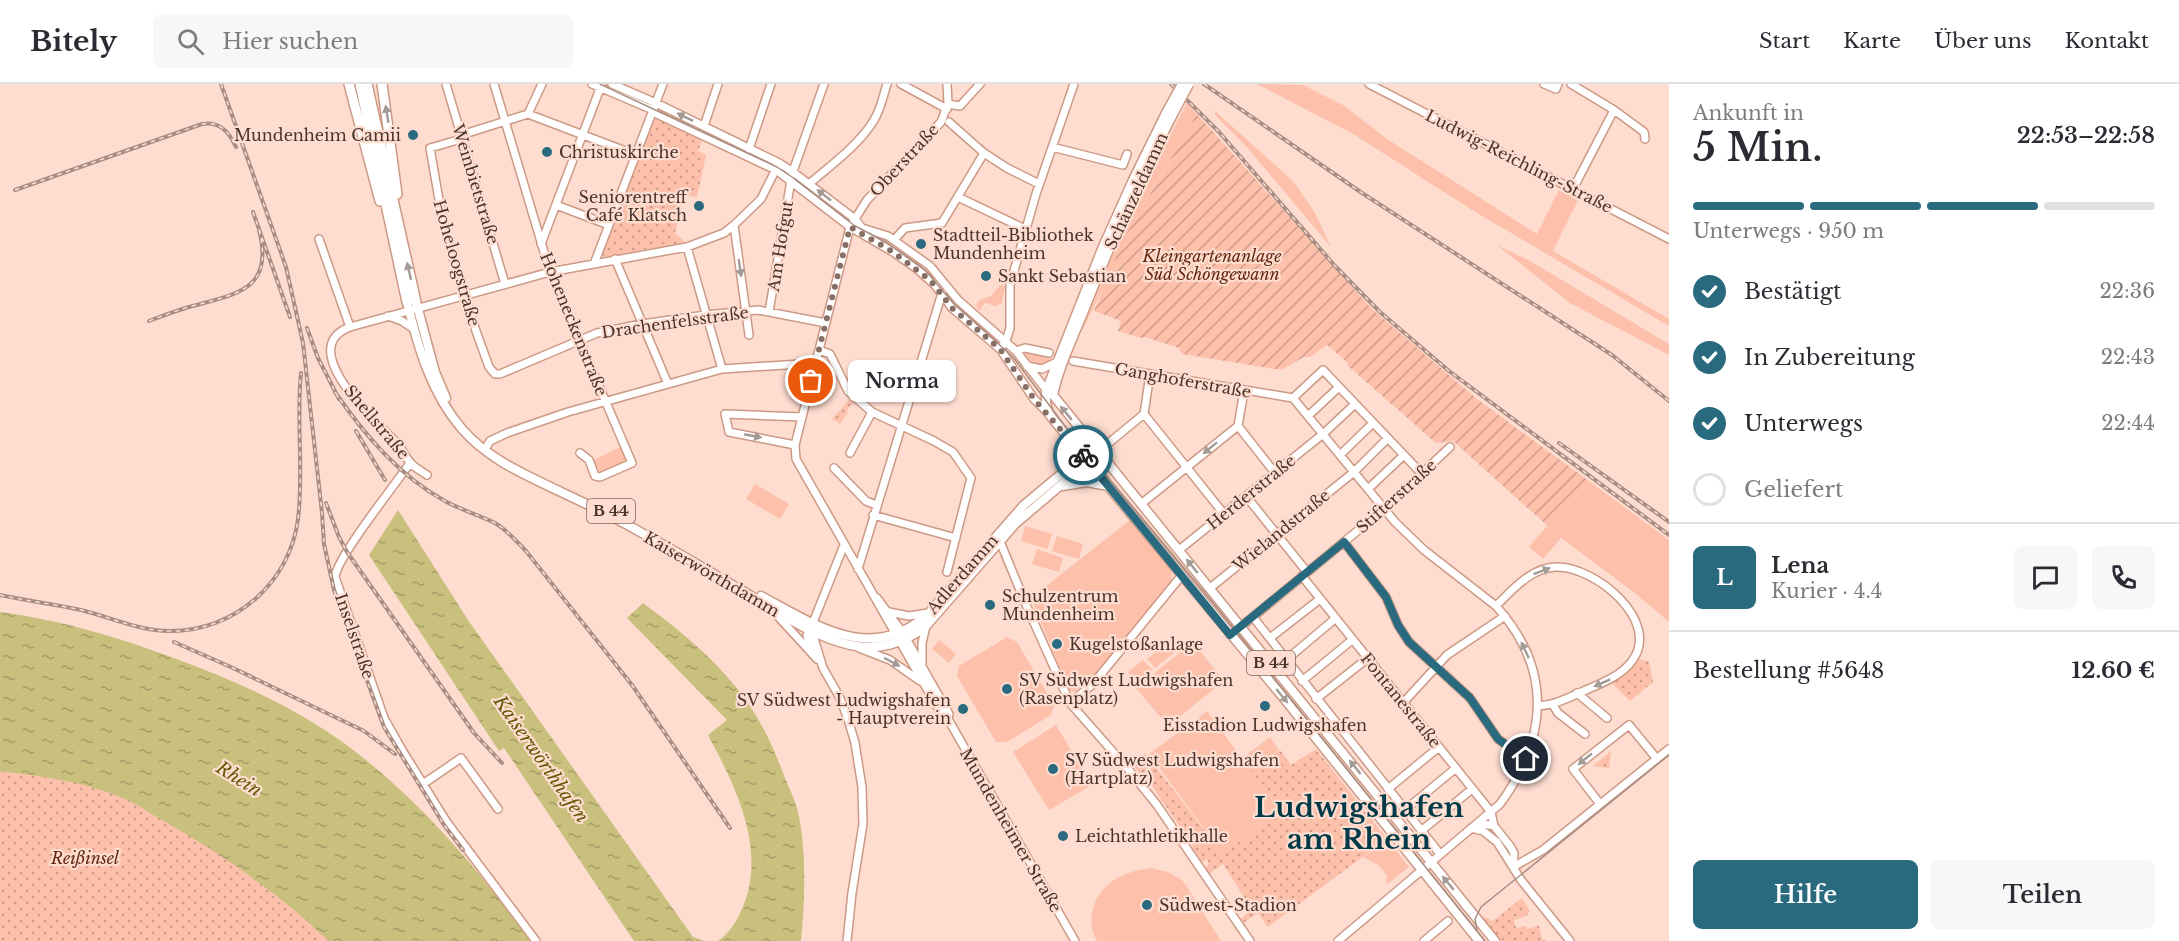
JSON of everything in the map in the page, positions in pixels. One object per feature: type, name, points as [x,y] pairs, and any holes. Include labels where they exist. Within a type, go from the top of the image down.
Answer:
[{"type":"highway","points":[[349,84],[374,184],[389,222]]},
{"type":"highway","name":"B 44","points":[[360,84],[389,222]]},
{"type":"highway","name":"B 44","points":[[367,84],[402,241]]},
{"type":"highway","points":[[382,84],[390,132],[402,241]]},
{"type":"highway","name":"Kaiserwörthdamm","points":[[389,222],[413,304]]},
{"type":"highway","name":"Kaiserwörthdamm","points":[[402,241],[413,304]]},
{"type":"main road","name":"Schänzeldamm","points":[[1048,394],[1062,366],[1107,252],[1182,84]]},
{"type":"main road","name":"Schänzeldamm","points":[[1048,412],[1048,394],[1057,362],[1102,249],[1133,180],[1169,114],[1189,84]]},
{"type":"main road","name":"Kaiserwörthdamm","points":[[413,304],[414,329],[424,364],[435,389],[462,429],[478,445],[507,465],[641,532],[771,608],[812,628]]},
{"type":"main road","name":"Kaiserwörthdamm","points":[[413,304],[435,372],[447,400],[465,425],[487,446],[519,466],[643,528],[812,628]]},
{"type":"main road","name":"B 44","points":[[1048,394],[1099,450],[1495,941]]},
{"type":"main road","points":[[1048,412],[1069,439],[1088,458],[1110,464]]},
{"type":"main road","points":[[1067,468],[1072,456],[1069,439]]},
{"type":"main road","points":[[1088,458],[1092,443]]},
{"type":"main road","name":"B 44","points":[[1088,458],[1421,870],[1452,917],[1479,941]]},
{"type":"main road","name":"Adlerdamm","points":[[926,626],[1024,505],[1067,468],[1088,458]]},
{"type":"main road","name":"Adlerdamm","points":[[812,628],[860,639],[901,637],[930,612],[999,537],[1059,487],[1088,458]]},
{"type":"main road","points":[[1059,487],[1087,482],[1109,486]]},
{"type":"main road","name":"B 44","points":[[812,628],[854,646],[876,647],[926,626]]},
{"type":"street","name":"Weinbietstraße","points":[[446,84],[505,284]]},
{"type":"street","name":"Hoheneckenstraße","points":[[494,84],[550,272],[632,463],[600,477],[596,476],[589,460],[580,453]]},
{"type":"street","points":[[528,114],[542,84]]},
{"type":"street","points":[[592,84],[704,126],[749,148],[792,177],[850,227],[907,262],[930,280],[952,308],[1000,349],[1032,391],[1040,406],[1048,412]]},
{"type":"street","points":[[612,84],[654,107],[657,114],[777,167]]},
{"type":"street","points":[[594,264],[663,84]]},
{"type":"street","points":[[704,126],[718,84]]},
{"type":"street","points":[[749,148],[771,84]]},
{"type":"street","name":"Am Hofgut","points":[[769,312],[792,177],[824,84]]},
{"type":"street","points":[[809,184],[868,128],[878,113],[887,84]]},
{"type":"street","points":[[901,84],[948,107],[947,84]]},
{"type":"street","name":"Oberstraße","points":[[855,219],[867,200],[937,126],[948,107],[960,106],[980,84]]},
{"type":"street","points":[[1000,349],[1006,341],[1010,328],[1009,289],[1025,230],[1074,84]]},
{"type":"street","name":"Ludwig-Reichling-Straße","points":[[1369,84],[1669,239]]},
{"type":"street","points":[[1547,84],[1556,89],[1558,84]]},
{"type":"street","points":[[1571,84],[1614,110],[1644,132],[1645,139]]},
{"type":"street","points":[[541,244],[601,86]]},
{"type":"street","points":[[1573,189],[1614,110]]},
{"type":"street","points":[[461,135],[528,114],[636,155]]},
{"type":"street","points":[[949,122],[984,153],[1007,168],[1040,184]]},
{"type":"street","name":"Hoheloogstraße","points":[[461,135],[458,141],[430,148],[443,223],[464,295],[489,367],[495,374]]},
{"type":"street","points":[[1052,147],[1122,165],[1127,154]]},
{"type":"street","points":[[894,240],[906,228],[942,223],[984,153]]},
{"type":"street","points":[[319,239],[350,327],[388,316],[413,304],[430,305],[550,272],[687,247],[724,233],[734,225],[761,199],[777,167]]},
{"type":"street","points":[[792,177],[809,184],[855,219],[864,229],[886,235],[930,266],[958,300],[1016,351],[1048,394]]},
{"type":"street","points":[[958,196],[1025,230]]},
{"type":"street","points":[[556,206],[609,225]]},
{"type":"street","name":"Mundenheimer Straße","points":[[855,219],[850,227],[795,445],[799,467],[873,594],[922,667],[949,714],[948,719]]},
{"type":"street","points":[[734,225],[749,335]]},
{"type":"street","points":[[687,247],[722,369]]},
{"type":"street","points":[[615,260],[668,384]]},
{"type":"street","points":[[858,569],[944,283]]},
{"type":"street","points":[[413,304],[430,305]]},
{"type":"street","name":"Drachenfelsstraße","points":[[495,374],[500,374],[597,333],[642,324],[746,311],[769,312],[826,322]]},
{"type":"street","points":[[388,316],[414,329]]},
{"type":"street","name":"Shellstraße","points":[[350,327],[339,332],[332,340],[330,352],[334,368],[373,421],[398,444],[410,463],[427,475]]},
{"type":"street","points":[[1016,351],[1025,348],[1049,353]]},
{"type":"street","points":[[819,350],[830,354],[848,391],[872,412],[953,452],[971,478],[947,572]]},
{"type":"street","name":"Ganghoferstraße","points":[[1073,361],[1293,398]]},
{"type":"street","points":[[1027,366],[1042,369],[1057,362]]},
{"type":"street","points":[[487,446],[490,441],[507,433],[568,412],[722,369],[816,363]]},
{"type":"street","points":[[1338,941],[1491,812],[1513,786],[1526,759],[1537,726],[1536,682],[1522,644],[1505,616],[1496,606],[1419,545],[1384,508],[1293,398],[1323,370],[1422,474]]},
{"type":"street","points":[[1099,450],[1144,414],[1150,374]]},
{"type":"street","points":[[1308,416],[1339,387]]},
{"type":"street","points":[[1032,391],[1048,394]]},
{"type":"street","points":[[1141,504],[1238,426],[1244,391]]},
{"type":"street","name":"Herderstraße","points":[[1179,550],[1323,434],[1355,404]]},
{"type":"street","points":[[850,453],[872,412]]},
{"type":"street","points":[[795,445],[729,432],[725,414],[802,417]]},
{"type":"street","points":[[1144,414],[1224,514]]},
{"type":"street","points":[[1340,455],[1373,423]]},
{"type":"street","points":[[1238,426],[1275,473]]},
{"type":"street","name":"Wielandstraße","points":[[1210,588],[1354,472],[1388,438]]},
{"type":"street","name":"Stifterstraße","points":[[1230,635],[1384,508],[1450,447]]},
{"type":"street","points":[[1368,489],[1404,455]]},
{"type":"street","name":"Inselstraße","points":[[410,463],[344,557],[335,578],[384,718],[446,821],[536,941]]},
{"type":"street","points":[[834,468],[866,501],[876,505]]},
{"type":"street","name":"Fontanestraße","points":[[1246,496],[1276,534],[1320,599],[1491,812],[1494,826],[1514,853]]},
{"type":"street","points":[[873,515],[956,538]]},
{"type":"street","points":[[999,537],[1070,703],[1128,768],[1157,805],[1250,941]]},
{"type":"street","points":[[1344,542],[1386,597],[1398,625],[1409,642],[1470,698],[1498,739],[1526,759]]},
{"type":"street","points":[[811,652],[808,644],[812,628],[844,545]]},
{"type":"street","points":[[1496,606],[1525,579],[1557,567],[1578,571],[1604,584],[1622,598],[1637,624],[1639,635],[1637,653],[1632,662],[1615,676],[1553,705],[1538,706]]},
{"type":"street","points":[[1070,703],[1093,684],[1182,575]]},
{"type":"street","name":"Mundenheimer Straße","points":[[873,594],[889,612],[925,686],[943,717],[948,719],[1075,941]]},
{"type":"street","points":[[1270,639],[1320,599]]},
{"type":"street","points":[[771,608],[823,668],[839,696],[858,754],[863,824],[847,941]]},
{"type":"street","points":[[889,612],[909,616],[930,612]]},
{"type":"street","points":[[1403,702],[1447,655],[1505,616]]},
{"type":"street","points":[[1253,617],[1440,854]]},
{"type":"street","points":[[1286,660],[1336,618]]},
{"type":"street","points":[[922,667],[921,649],[926,626]]},
{"type":"street","points":[[812,628],[814,643],[823,668]]},
{"type":"street","points":[[1302,681],[1352,640]]},
{"type":"street","points":[[854,646],[890,660],[925,686]]},
{"type":"street","points":[[1316,699],[1368,658]]},
{"type":"street","points":[[1578,693],[1607,718]]},
{"type":"street","points":[[1553,705],[1558,713],[1586,734]]},
{"type":"street","points":[[1600,804],[1573,769],[1629,724],[1657,759]]},
{"type":"street","points":[[1388,789],[1439,747]]},
{"type":"street","points":[[1513,867],[1532,856],[1669,749]]},
{"type":"street","points":[[423,784],[461,758],[498,809]]},
{"type":"street","points":[[1405,810],[1456,768]]},
{"type":"street","points":[[1421,831],[1472,789]]},
{"type":"street","points":[[1478,823],[1494,826]]},
{"type":"street","points":[[1471,828],[1489,835],[1497,842],[1513,867],[1570,941]]},
{"type":"street","points":[[1513,867],[1514,853],[1532,856]]},
{"type":"street","points":[[1424,941],[1452,917]]},
{"type":"green space","points":[[1257,84],[1303,85],[1343,105],[1387,139],[1537,234],[1559,190],[1578,200],[1553,251],[1669,319],[1669,326],[1472,210],[1355,135]]},
{"type":"green space","points":[[1187,103],[1197,114],[1150,193],[1080,335],[1132,209]]},
{"type":"green space","points":[[1214,110],[1294,182],[1315,213],[1331,247],[1245,145],[1216,116]]},
{"type":"green space","name":"Kleingartenanlage Süd Schöngewann","points":[[1197,114],[1372,309],[1477,399],[1589,481],[1550,528],[1453,441],[1436,443],[1327,345],[1310,357],[1304,357],[1281,370],[1182,354],[1179,348],[1118,331],[1121,321],[1094,311],[1123,240]]},
{"type":"green space","points":[[654,117],[704,136],[698,151],[706,155],[697,197],[685,195],[675,233],[685,242],[604,257],[602,253]]},
{"type":"green space","points":[[1497,245],[1530,261],[1669,344],[1669,355],[1570,303]]},
{"type":"green space","points":[[1000,285],[1005,286],[1002,303],[995,306],[985,303],[979,311],[976,305],[979,300],[991,296]]},
{"type":"green space","points":[[1022,350],[1052,358],[1042,364],[1035,364]]},
{"type":"green space","points":[[850,399],[854,402],[840,424],[832,419]]},
{"type":"green space","points":[[621,447],[627,461],[600,474],[594,460]]},
{"type":"green space","points":[[1589,481],[1669,540],[1669,622],[1635,593],[1561,538],[1543,559],[1529,547],[1547,526],[1550,528]]},
{"type":"green space","points":[[755,484],[789,504],[780,519],[746,499]]},
{"type":"green space","points":[[1130,520],[1171,569],[1172,582],[1101,669],[1075,692],[1069,690],[1031,598]]},
{"type":"green space","points":[[1025,526],[1052,534],[1047,549],[1021,541]]},
{"type":"green space","points":[[1057,536],[1083,544],[1079,559],[1052,551]]},
{"type":"green space","points":[[1037,549],[1063,558],[1059,572],[1032,564]]},
{"type":"green space","name":"SV Südwest Ludwigshafen (Rasenplatz)","points":[[1007,637],[1017,642],[1054,705],[1051,715],[1007,742],[996,742],[957,676],[959,666]]},
{"type":"green space","points":[[939,640],[956,654],[949,663],[932,649]]},
{"type":"green space","points":[[1168,642],[1175,652],[1155,668],[1147,659]]},
{"type":"green space","points":[[1193,642],[1224,681],[1168,726],[1136,688]]},
{"type":"green space","points":[[1637,659],[1649,661],[1653,682],[1630,701],[1612,683]]},
{"type":"green space","points":[[1143,660],[1153,670],[1138,683],[1128,672]]},
{"type":"green space","points":[[1207,711],[1281,811],[1223,854],[1149,754]]},
{"type":"green space","name":"SV Südwest Ludwigshafen (Hartplatz)","points":[[1056,725],[1092,785],[1049,810],[1013,752]]},
{"type":"green space","points":[[1270,737],[1279,750],[1254,769],[1245,756]]},
{"type":"green space","points":[[1316,749],[1387,839],[1268,927],[1258,913],[1243,923],[1240,919],[1252,910],[1223,864],[1207,875],[1203,869],[1209,864],[1207,859],[1201,863],[1191,849],[1193,846],[1148,780],[1145,782],[1134,766],[1145,753],[1223,854],[1281,811],[1242,758],[1245,756],[1255,768],[1280,750],[1291,765]]},
{"type":"green space","name":"Reißinsel","points":[[0,750],[101,773],[356,941],[0,941]]},
{"type":"green space","points":[[1611,751],[1609,768],[1593,766]]},
{"type":"green space","points":[[1387,839],[1409,867],[1386,885],[1387,875],[1378,865],[1363,857]]},
{"type":"green space","name":"Südwest-Stadion","points":[[1151,868],[1168,872],[1183,881],[1221,941],[1097,941],[1092,929],[1092,918],[1096,900],[1101,892],[1123,875]]},
{"type":"green space","points":[[1522,898],[1530,911],[1526,916],[1514,920],[1516,928],[1525,926],[1527,929],[1539,925],[1542,940],[1546,941],[1501,941],[1483,919],[1485,917],[1493,921]]},
{"type":"water","name":"Kaiserwörthhafen","points":[[398,510],[468,620],[693,937],[705,941],[634,941],[504,748],[499,751],[369,555]]},
{"type":"water","points":[[643,603],[692,642],[725,674],[751,707],[770,742],[797,808],[800,823],[804,874],[801,941],[718,941],[734,925],[744,904],[750,882],[751,861],[749,839],[737,795],[708,735],[727,720],[627,618]]},
{"type":"water","name":"Rhein","points":[[0,612],[72,626],[164,654],[258,693],[325,730],[366,760],[433,822],[474,868],[530,941],[329,941],[290,906],[248,875],[130,801],[106,791],[76,783],[0,771]]},
{"type":"tram line","points":[[600,84],[777,167],[855,226],[886,242],[926,271],[953,303],[1013,357],[1065,426],[1215,605],[1485,941]]},
{"type":"tram line","points":[[1477,930],[1475,919],[1481,907],[1669,755]]},
{"type":"railway","points":[[221,84],[286,267],[303,343],[324,544],[334,590],[384,727],[444,825],[463,850]]},
{"type":"railway","points":[[1171,84],[1219,132],[1335,266],[1380,312],[1449,371],[1669,535]]},
{"type":"railway","points":[[1204,84],[1362,193],[1612,355],[1669,401]]},
{"type":"railway","points":[[15,190],[202,124],[219,126],[236,147]]},
{"type":"railway","points":[[253,212],[290,317]]},
{"type":"railway","points":[[149,321],[222,298],[247,286],[256,278],[261,266],[262,250],[259,230]]},
{"type":"railway","points":[[307,328],[318,358],[339,399]]},
{"type":"railway","points":[[0,595],[81,610],[147,629],[169,631],[193,629],[215,623],[236,613],[255,599],[271,583],[284,564],[293,542],[298,519],[301,373]]},
{"type":"railway","points":[[335,392],[370,438],[412,479],[445,501],[495,523],[526,551],[632,685],[730,828]]},
{"type":"railway","points":[[356,431],[385,480]]},
{"type":"railway","points":[[1559,443],[1669,522]]},
{"type":"railway","points":[[326,503],[347,552],[474,733],[502,763]]},
{"type":"railway","points":[[174,642],[364,731],[395,754]]},
{"type":"way so far","points":[[811,381],[850,227],[893,252],[930,280],[952,308],[1000,349],[1034,399],[1083,455]]},
{"type":"place","name":"Mundenheim Camii","points":[[413,135]]},
{"type":"place","name":"Christuskirche","points":[[547,152]]},
{"type":"place","name":"Seniorentreff Café Klatsch","points":[[699,206]]},
{"type":"place","name":"Stadtteil-Bibliothek Mundenheim","points":[[921,244]]},
{"type":"place","name":"Sankt Sebastian","points":[[986,276]]},
{"type":"place","name":"Norma","points":[[811,381]]},
{"type":"place","name":"Schulzentrum Mundenheim","points":[[990,605]]},
{"type":"place","name":"Kugelstoßanlage","points":[[1057,644]]},
{"type":"place","name":"SV Südwest Ludwigshafen (Rasenplatz)","points":[[1007,689]]},
{"type":"place","name":"Eisstadion Ludwigshafen","points":[[1265,706]]},
{"type":"place","name":"SV Südwest Ludwigshafen - Hauptverein","points":[[963,709]]},
{"type":"place","name":"SV Südwest Ludwigshafen (Hartplatz)","points":[[1053,769]]},
{"type":"place","name":"Leichtathletikhalle","points":[[1063,836]]},
{"type":"place","name":"Südwest-Stadion","points":[[1147,905]]},
{"type":"district","name":"Ludwigshafen am Rhein","points":[[1359,823]]},
{"type":"route","points":[[1083,455],[1230,635],[1344,542],[1386,597],[1398,625],[1409,642],[1464,691],[1479,708],[1498,739],[1526,759]]}]
